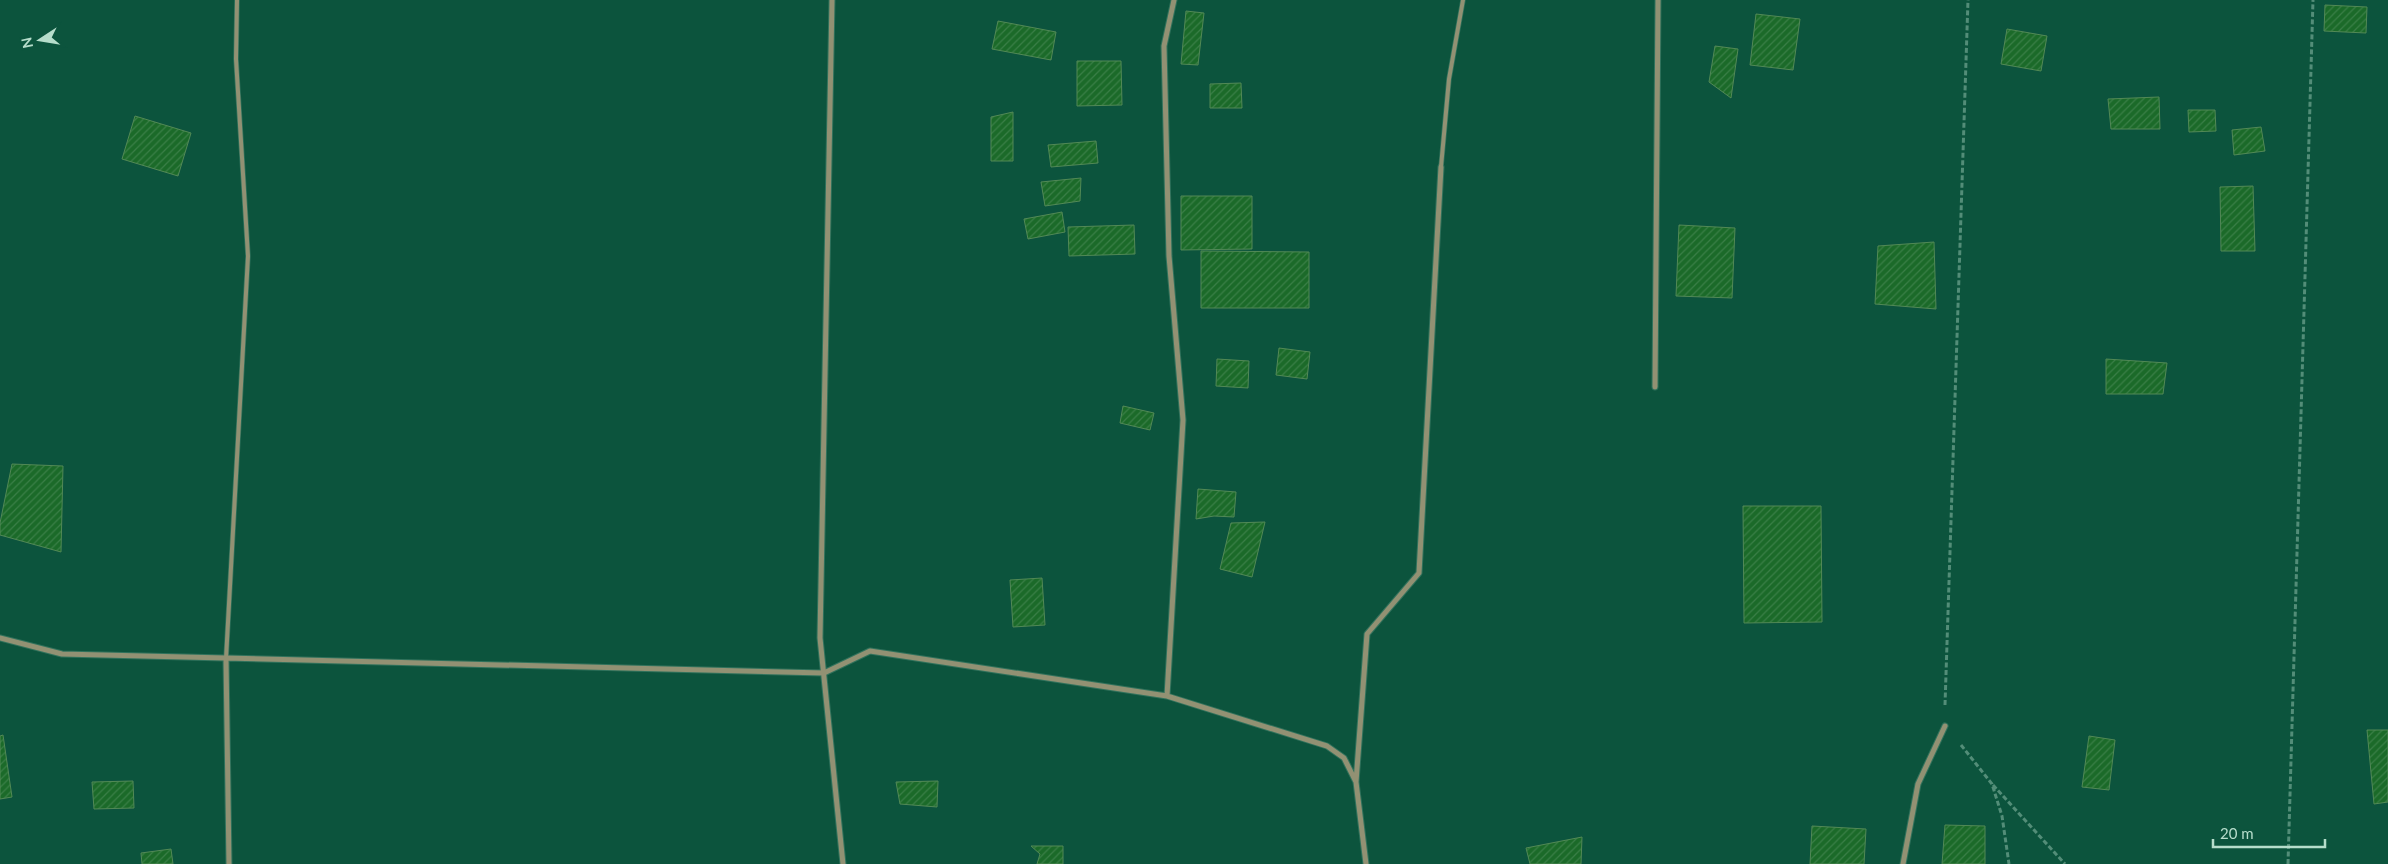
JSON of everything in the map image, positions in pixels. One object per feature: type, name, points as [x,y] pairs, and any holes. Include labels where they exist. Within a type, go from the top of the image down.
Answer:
[{"type":"street","points":[[832,0],[820,638],[843,864]]},
{"type":"street","points":[[1167,696],[1182,420],[1169,256],[1164,55],[1164,46],[1174,0]]},
{"type":"street","points":[[1655,387],[1658,0]]},
{"type":"street","points":[[1366,864],[1356,782],[1367,634],[1419,573],[1441,168]]},
{"type":"street","points":[[0,638],[62,654],[824,673],[870,651],[1167,696],[1327,746],[1344,758],[1356,782]]},
{"type":"street","points":[[226,659],[229,864]]},
{"type":"street","points":[[1904,864],[1918,784],[1945,726]]},
{"type":"lane","points":[[226,659],[248,256],[236,59],[237,0]]},
{"type":"lane","points":[[1441,168],[1449,79],[1463,0]]},
{"type":"path","points":[[1968,0],[1945,726],[1992,784],[2065,864]]},
{"type":"path","points":[[2288,864],[2313,0]]},
{"type":"path","points":[[1992,784],[2002,816],[2009,864]]},
{"type":"building","points":[[2325,5],[2367,7],[2366,33],[2324,31]]},
{"type":"building","points":[[1186,11],[1204,13],[1198,65],[1181,64]]},
{"type":"building","points":[[1756,14],[1800,19],[1793,70],[1750,65]]},
{"type":"building","points":[[998,21],[1056,32],[1051,60],[992,49]]},
{"type":"building","points":[[2007,29],[2047,36],[2041,71],[2001,64]]},
{"type":"building","points":[[1715,46],[1738,49],[1731,98],[1709,82]]},
{"type":"building","points":[[1077,61],[1121,61],[1122,105],[1077,106]]},
{"type":"building","points":[[1241,83],[1242,108],[1210,108],[1210,84]]},
{"type":"building","points":[[2159,97],[2160,129],[2111,129],[2108,99]]},
{"type":"building","points":[[2188,110],[2215,110],[2216,131],[2189,132]]},
{"type":"building","points":[[1013,112],[1013,161],[991,161],[991,117]]},
{"type":"building","points":[[135,116],[191,133],[178,176],[122,159]]},
{"type":"building","points":[[2261,127],[2265,151],[2234,155],[2232,130]]},
{"type":"building","points":[[1096,141],[1098,163],[1051,167],[1048,145]]},
{"type":"building","points":[[1081,178],[1080,201],[1045,206],[1041,182]]},
{"type":"building","points":[[2253,186],[2255,251],[2221,251],[2220,187]]},
{"type":"building","points":[[1181,196],[1252,196],[1252,249],[1181,250]]},
{"type":"building","points":[[1062,212],[1065,232],[1028,239],[1024,219]]},
{"type":"building","points":[[1134,225],[1135,254],[1069,256],[1068,227]]},
{"type":"building","points":[[1679,225],[1735,228],[1732,298],[1676,296]]},
{"type":"building","points":[[1934,242],[1936,309],[1875,304],[1878,246]]},
{"type":"building","points":[[1201,251],[1309,252],[1309,308],[1201,308]]},
{"type":"building","points":[[1279,348],[1310,352],[1307,379],[1276,375]]},
{"type":"building","points":[[1217,359],[1249,361],[1248,388],[1216,386]]},
{"type":"building","points":[[2106,359],[2167,363],[2163,394],[2106,394]]},
{"type":"building","points":[[1123,406],[1154,413],[1150,430],[1120,423]]},
{"type":"building","points":[[12,464],[63,466],[61,552],[0,535],[0,523]]},
{"type":"building","points":[[1198,489],[1236,492],[1234,517],[1214,516],[1196,519]]},
{"type":"building","points":[[1743,506],[1821,506],[1822,622],[1744,623]]},
{"type":"building","points":[[1265,522],[1252,577],[1220,569],[1231,523]]},
{"type":"building","points":[[1042,578],[1045,625],[1013,627],[1010,580]]},
{"type":"building","points":[[2367,730],[2388,730],[2388,802],[2374,804]]},
{"type":"building","points":[[3,735],[12,797],[0,799],[0,736]]},
{"type":"building","points":[[2089,736],[2115,740],[2109,790],[2082,787]]},
{"type":"building","points":[[133,781],[134,808],[94,809],[92,782]]},
{"type":"building","points":[[938,781],[937,807],[900,804],[896,782]]},
{"type":"building","points":[[1945,825],[1985,826],[1985,864],[1942,864]]},
{"type":"building","points":[[1812,826],[1866,829],[1864,864],[1810,864]]},
{"type":"building","points":[[1582,837],[1581,864],[1530,864],[1526,848]]},
{"type":"building","points":[[1031,846],[1063,846],[1063,864],[1037,864],[1040,854]]},
{"type":"building","points":[[171,849],[173,864],[142,864],[141,853]]}]
